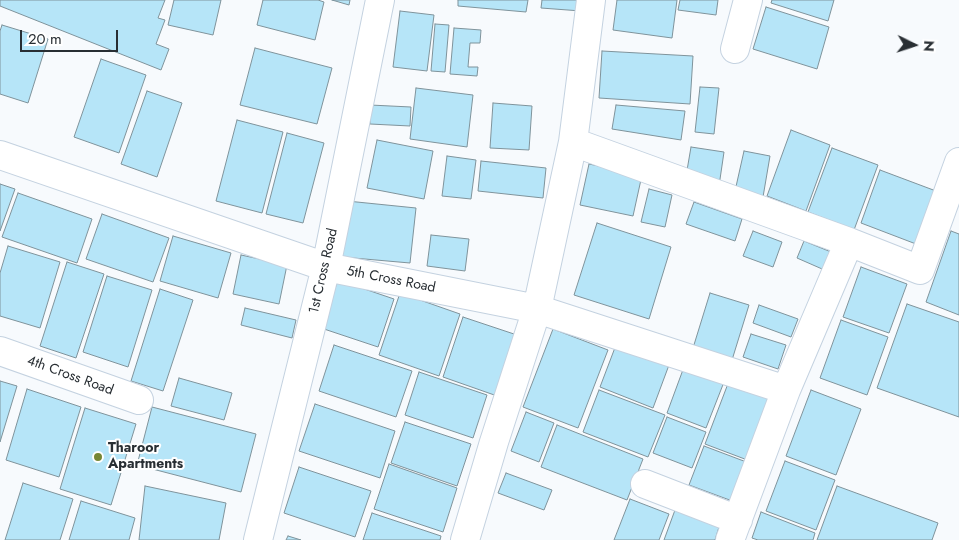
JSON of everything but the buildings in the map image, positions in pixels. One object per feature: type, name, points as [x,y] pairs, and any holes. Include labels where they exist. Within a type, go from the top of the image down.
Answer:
[{"type":"street","name":"1st Cross Road","points":[[258,540],[326,267],[380,0]]},
{"type":"street","points":[[465,540],[537,309],[574,142],[591,0]]},
{"type":"street","points":[[735,48],[748,0]]},
{"type":"street","points":[[574,142],[849,242],[920,270],[959,162]]},
{"type":"street","name":"5th Cross Road","points":[[0,155],[326,267],[537,309],[786,390]]},
{"type":"street","points":[[645,484],[734,530],[786,390],[849,242]]},
{"type":"street","name":"4th Cross Road","points":[[0,351],[139,400]]},
{"type":"place","name":"Tharoor Apartments","points":[[98,457]]}]
